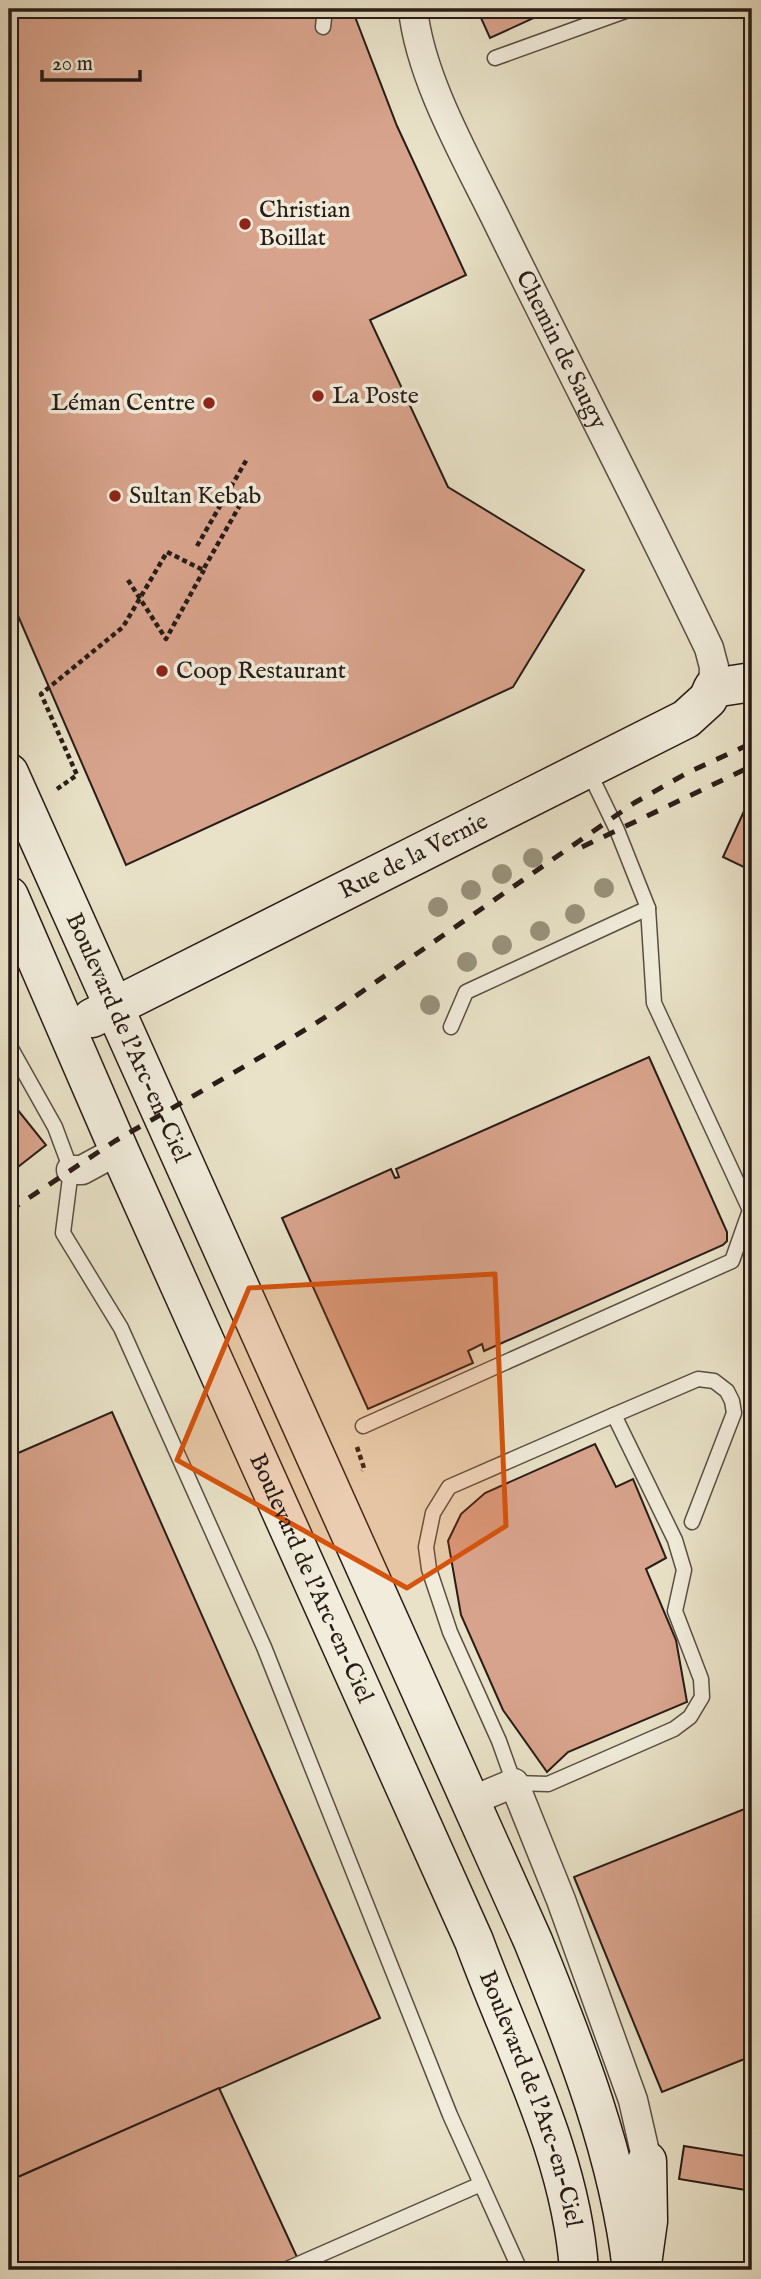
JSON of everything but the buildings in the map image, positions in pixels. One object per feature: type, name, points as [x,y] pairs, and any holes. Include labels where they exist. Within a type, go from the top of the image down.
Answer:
[{"type":"main road","points":[[713,688],[752,682]]},
{"type":"main road","name":"Rue de la Vernie","points":[[68,1030],[686,719],[708,699],[713,688]]},
{"type":"main road","name":"Boulevard de l'Arc-en-Ciel","points":[[9,773],[533,1941],[589,2087],[610,2158],[632,2270]]},
{"type":"main road","name":"Boulevard de l'Arc-en-Ciel","points":[[9,896],[119,1150],[474,1941],[558,2162],[569,2203],[579,2270]]},
{"type":"main road","points":[[642,2270],[648,2221],[647,2161]]},
{"type":"street","name":"Chemin de Saugy","points":[[413,9],[419,42],[450,122],[709,648],[714,667],[713,688]]},
{"type":"street","points":[[71,1170],[82,1170],[119,1150]]},
{"type":"street","points":[[471,1801],[514,1783],[561,1900],[633,2099],[647,2161]]},
{"type":"lane","points":[[323,27],[325,9]]},
{"type":"lane","points":[[495,58],[631,9]]},
{"type":"lane","points":[[363,1426],[732,1261],[750,1210],[654,1003],[648,908],[617,830],[587,768]]},
{"type":"lane","points":[[451,1027],[466,992],[648,908]]},
{"type":"lane","points":[[9,1045],[55,1128],[71,1170],[63,1233],[121,1328],[264,1647],[450,2115],[520,2270]]},
{"type":"lane","points":[[614,1415],[675,1540],[684,1570],[675,1611],[701,1679],[702,1697],[690,1717],[674,1729],[548,1784],[514,1783],[499,1741],[450,1632],[429,1569],[426,1547],[433,1513],[449,1487],[614,1415],[698,1380],[714,1381],[727,1391],[734,1413],[692,1522]]},
{"type":"lane","points":[[285,2270],[481,2184]]},
{"type":"path","points":[[197,546],[247,459]]},
{"type":"path","points":[[57,789],[77,775],[41,694],[123,627],[128,621],[134,610],[141,598],[167,552],[202,570],[240,505],[166,639],[141,599],[134,590],[128,580]]},
{"type":"path","points":[[360,1475],[364,1468],[356,1448],[363,1426]]},
{"type":"highlighted area","points":[[495,1274],[506,1526],[407,1588],[177,1460],[249,1288]]},
{"type":"railway","points":[[9,1211],[115,1141],[324,1018],[634,803],[687,773],[752,743]]},
{"type":"railway","points":[[582,847],[752,766]]},
{"type":"place","name":"Christian Boillat","points":[[245,224]]},
{"type":"place","name":"La Poste","points":[[318,396]]},
{"type":"place","name":"Léman Centre","points":[[209,403]]},
{"type":"place","name":"Sultan Kebab","points":[[115,496]]},
{"type":"place","name":"Coop Restaurant","points":[[162,671]]}]
